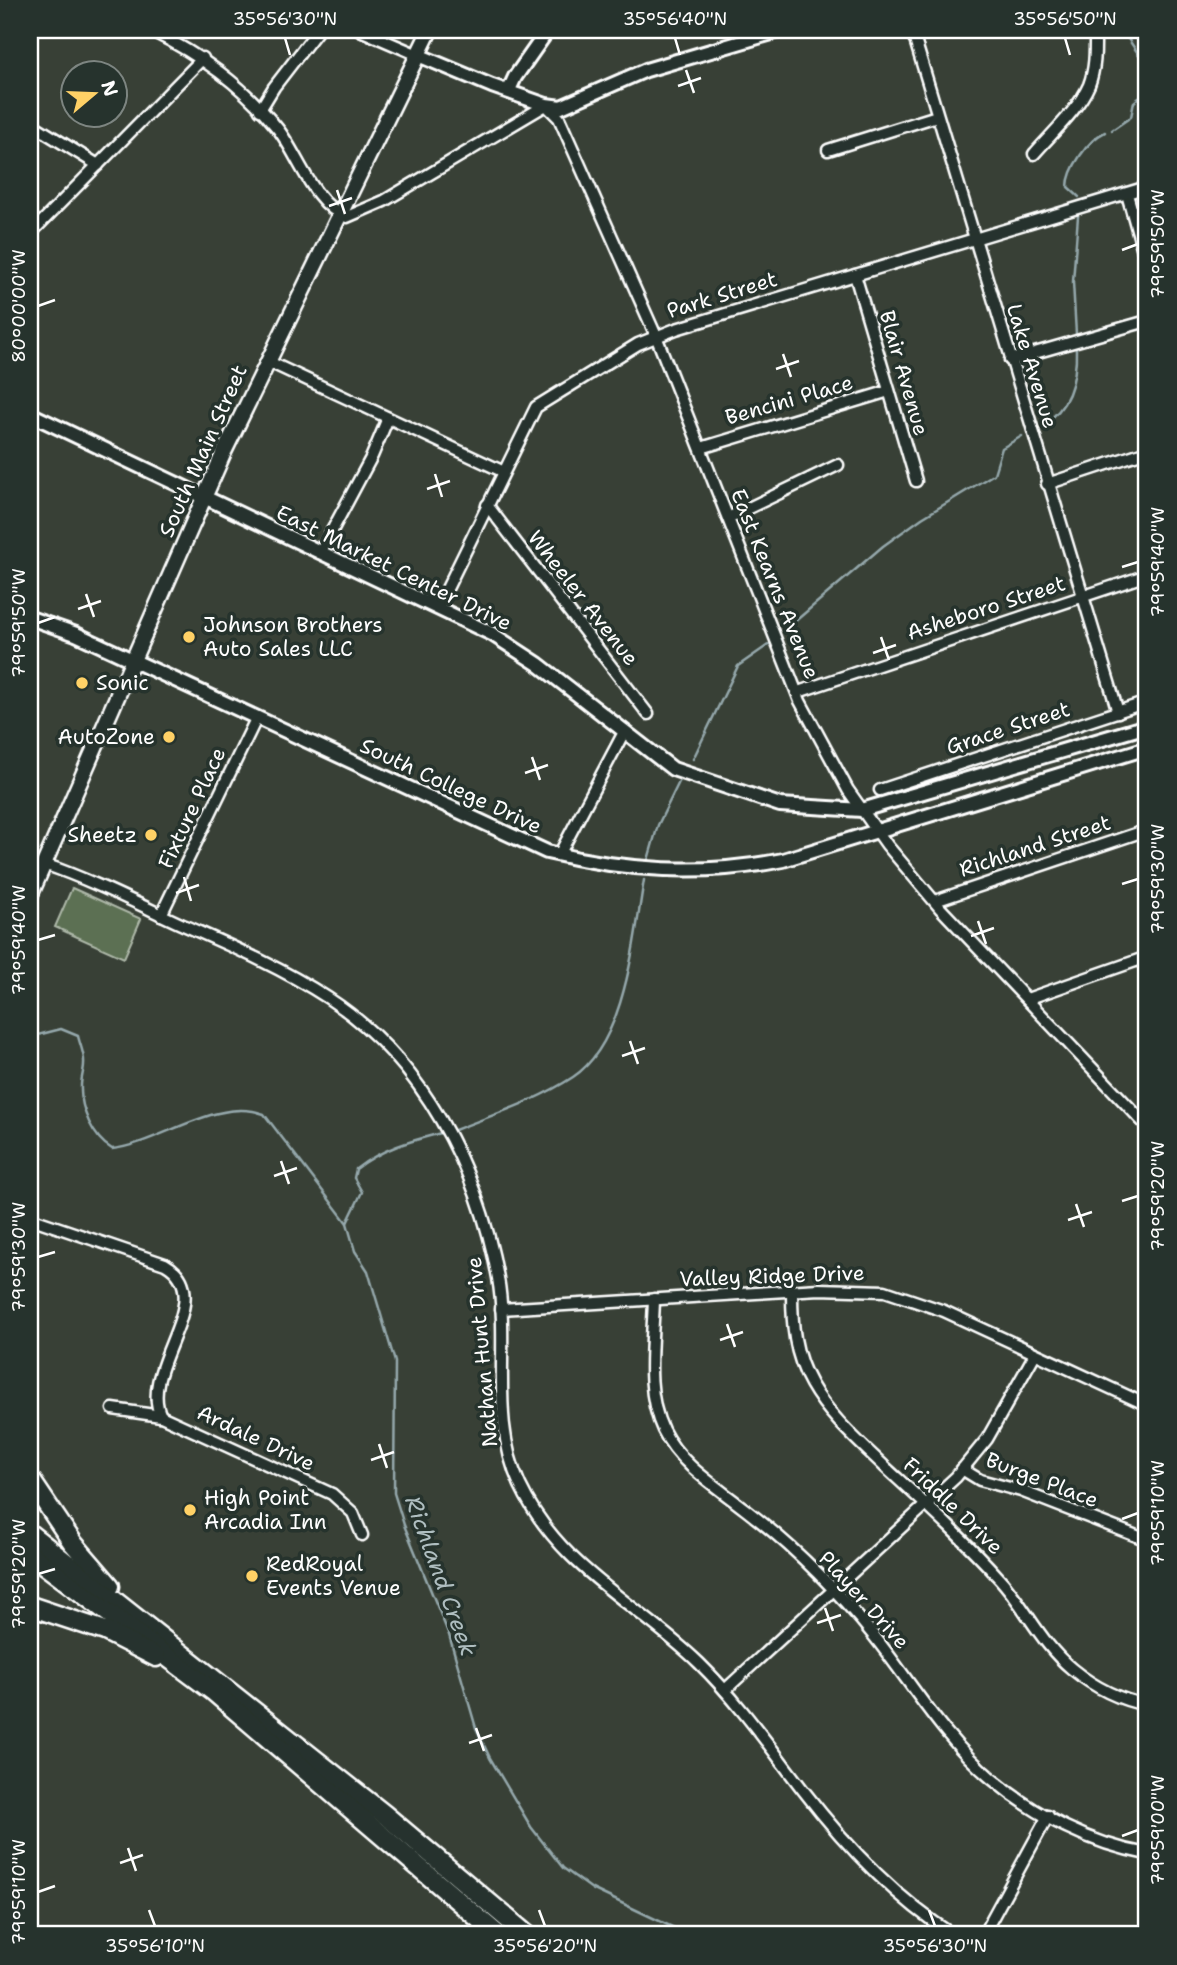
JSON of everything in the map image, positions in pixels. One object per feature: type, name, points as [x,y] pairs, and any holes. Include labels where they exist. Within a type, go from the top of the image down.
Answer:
[{"type":"highway","points":[[30,1479],[73,1543],[157,1632]]},
{"type":"highway","points":[[30,1534],[385,1815],[527,1935]]},
{"type":"highway","points":[[30,1554],[145,1638],[256,1727],[498,1935]]},
{"type":"highway","points":[[30,1606],[105,1631],[188,1674]]},
{"type":"main road","name":"South Main Street","points":[[30,896],[204,498],[267,361],[430,30]]},
{"type":"main road","points":[[509,90],[514,77],[548,30]]},
{"type":"main road","points":[[418,55],[546,105],[561,107],[646,70],[782,30]]},
{"type":"main road","name":"East Market Center Drive","points":[[30,414],[492,634],[538,664],[673,769],[780,805],[862,810],[1147,726]]},
{"type":"main road","name":"South College Drive","points":[[30,618],[76,634],[559,855],[611,866],[658,870],[739,868],[783,860],[1147,748]]},
{"type":"street","points":[[150,30],[203,58],[260,110],[294,152],[322,199],[338,214],[354,216],[546,105]]},
{"type":"street","points":[[260,110],[274,87],[318,30]]},
{"type":"street","points":[[360,30],[418,55]]},
{"type":"street","name":"Lake Avenue","points":[[912,30],[1118,712]]},
{"type":"street","points":[[1034,154],[1083,96],[1090,83],[1094,66],[1095,30]]},
{"type":"street","points":[[30,234],[203,58]]},
{"type":"street","name":"East Kearns Avenue","points":[[546,105],[559,118],[656,336],[797,692],[844,782],[877,832],[935,901],[1147,1126]]},
{"type":"street","points":[[828,150],[937,116]]},
{"type":"street","points":[[30,123],[97,164]]},
{"type":"street","name":"Park Street","points":[[438,607],[529,417],[541,402],[656,336],[1147,187]]},
{"type":"street","points":[[1127,194],[1147,265]]},
{"type":"street","name":"Blair Avenue","points":[[855,275],[916,481]]},
{"type":"street","points":[[1010,360],[1147,320]]},
{"type":"street","points":[[267,361],[502,471]]},
{"type":"street","name":"Bencini Place","points":[[701,448],[889,391]]},
{"type":"street","points":[[320,553],[372,456],[388,418]]},
{"type":"street","points":[[1047,484],[1147,451]]},
{"type":"street","points":[[729,518],[838,465]]},
{"type":"street","name":"Wheeler Avenue","points":[[487,505],[648,714]]},
{"type":"street","name":"Asheboro Street","points":[[797,692],[1147,575]]},
{"type":"street","name":"Grace Street","points":[[880,790],[1147,702]]},
{"type":"street","name":"Fixture Place","points":[[161,915],[257,717]]},
{"type":"street","points":[[559,855],[624,732]]},
{"type":"street","name":"Richland Street","points":[[935,901],[1147,830]]},
{"type":"street","name":"Nathan Hunt Drive","points":[[44,864],[282,970],[328,998],[363,1025],[411,1075],[435,1108],[467,1174],[491,1245],[501,1308],[501,1400],[505,1436],[513,1468],[530,1504],[545,1526],[587,1572],[697,1661],[725,1690],[862,1860],[911,1906],[953,1935]]},
{"type":"street","points":[[1027,999],[1147,957]]},
{"type":"street","points":[[30,1218],[165,1264],[179,1276],[186,1302],[157,1383],[156,1405],[161,1416]]},
{"type":"street","name":"Valley Ridge Drive","points":[[501,1308],[841,1289],[885,1292],[944,1311],[1147,1405]]},
{"type":"street","name":"Friddle Drive","points":[[792,1292],[796,1348],[810,1383],[845,1429],[1000,1580],[1044,1639],[1070,1668],[1104,1691],[1147,1705]]},
{"type":"street","name":"Player Drive","points":[[654,1299],[651,1387],[659,1417],[671,1444],[692,1467],[777,1535],[833,1591],[874,1636],[926,1709],[959,1748],[991,1779],[1048,1816],[1108,1846],[1147,1854]]},
{"type":"street","points":[[725,1690],[962,1469],[986,1439],[1035,1354]]},
{"type":"street","name":"Ardale Drive","points":[[113,1409],[161,1416],[339,1498],[353,1513],[362,1535]]},
{"type":"street","name":"Burge Place","points":[[962,1469],[980,1479],[1021,1491],[1147,1540]]},
{"type":"street","points":[[983,1935],[1048,1816]]},
{"type":"green space","points":[[72,888],[141,919],[124,958],[55,927]]},
{"type":"waterway","points":[[1122,30],[1144,62],[1147,76]]},
{"type":"waterway","points":[[1112,130],[1131,117],[1134,102],[1144,94],[1147,85]]},
{"type":"waterway","points":[[1079,197],[1068,187],[1071,172],[1086,148],[1105,132]]},
{"type":"waterway","points":[[1076,334],[1073,282],[1078,216]]},
{"type":"waterway","points":[[1044,424],[1060,409],[1070,391],[1076,348]]},
{"type":"waterway","points":[[785,630],[883,546],[922,518],[994,474],[1002,448],[1022,436]]},
{"type":"waterway","points":[[693,759],[738,666],[771,643]]},
{"type":"waterway","points":[[648,860],[658,825],[679,782]]},
{"type":"waterway","points":[[455,1130],[545,1093],[573,1077],[591,1061],[605,1040],[625,987],[644,880]]},
{"type":"waterway","name":"Richland Creek","points":[[30,1037],[61,1029],[78,1036],[84,1061],[81,1095],[85,1113],[99,1138],[112,1149],[149,1139],[227,1111],[246,1110],[264,1114],[347,1223],[355,1251],[368,1271],[395,1362],[394,1493],[404,1525],[449,1635],[476,1728],[490,1758],[531,1827],[563,1868],[592,1889],[689,1935]]},
{"type":"waterway","points":[[347,1223],[362,1192],[354,1178],[356,1169],[386,1151],[441,1133]]},
{"type":"place","name":"Johnson Brothers Auto Sales LLC","points":[[189,637]]},
{"type":"place","name":"Sonic","points":[[82,683]]},
{"type":"place","name":"AutoZone","points":[[169,737]]},
{"type":"place","name":"Sheetz","points":[[151,835]]},
{"type":"place","name":"High Point Arcadia Inn","points":[[190,1510]]},
{"type":"place","name":"RedRoyal Events Venue","points":[[252,1576]]}]
